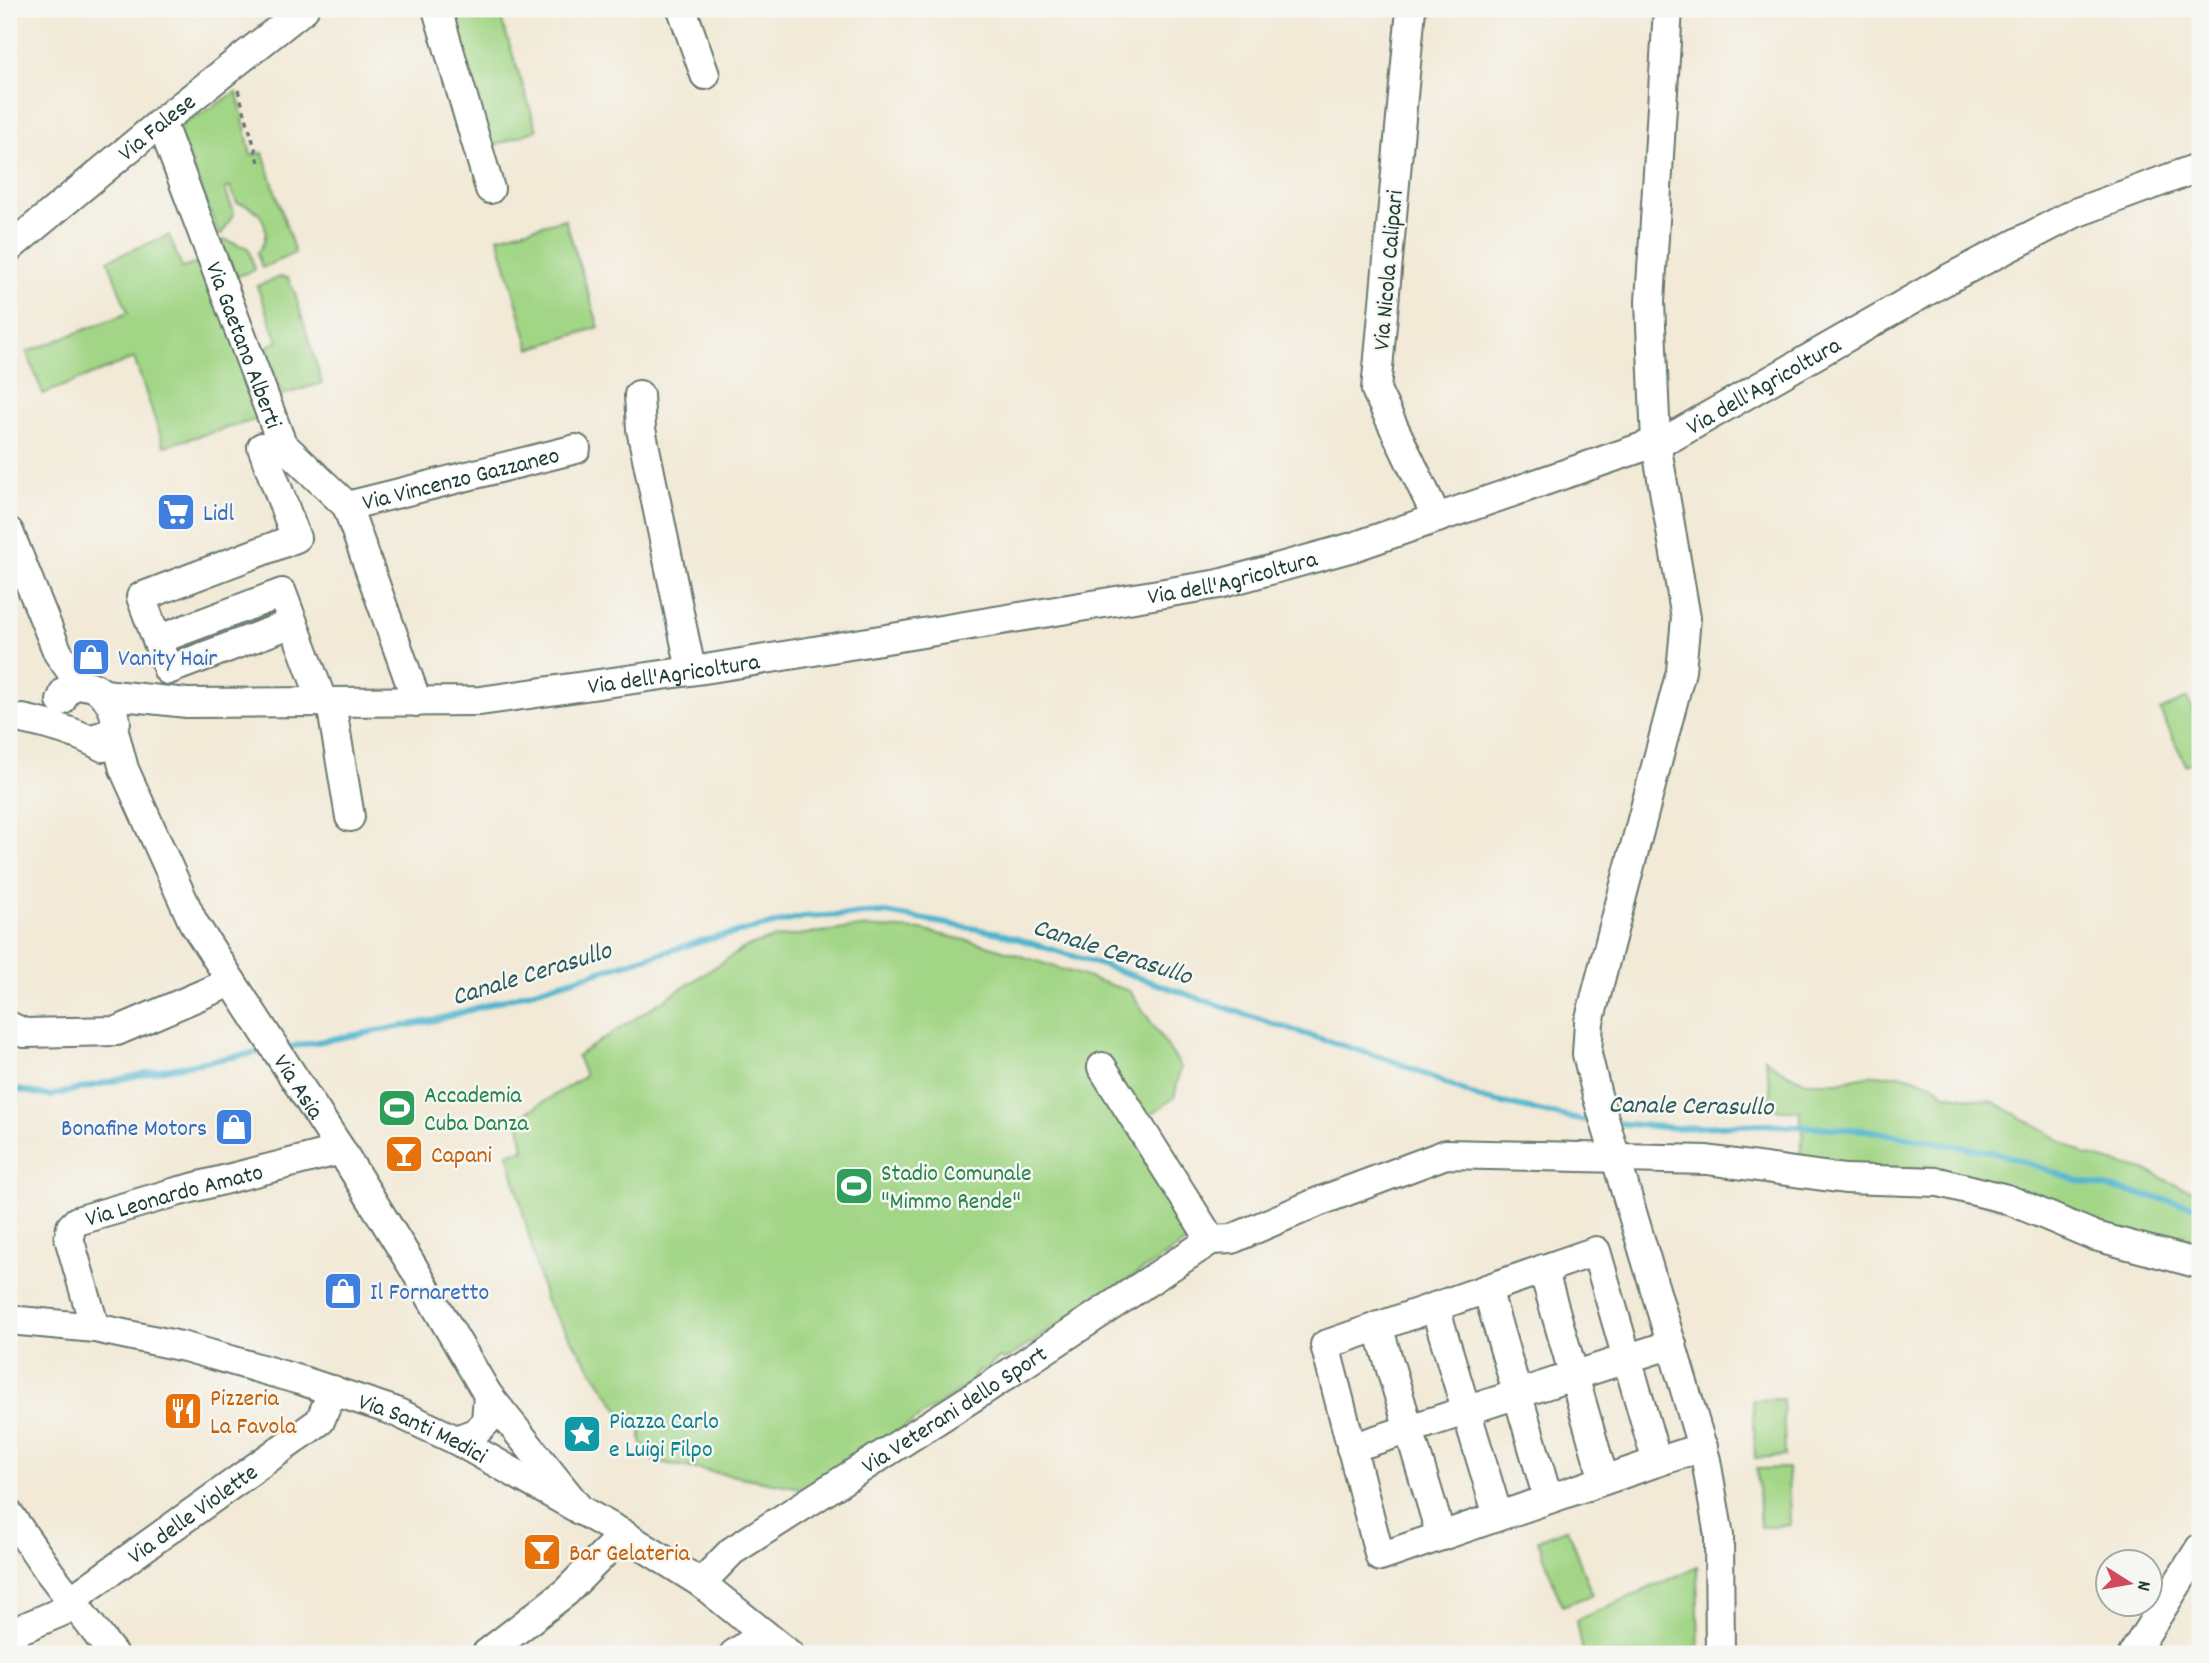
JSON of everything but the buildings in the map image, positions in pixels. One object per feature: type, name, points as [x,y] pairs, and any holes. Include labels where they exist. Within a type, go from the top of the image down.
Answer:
[{"type":"street","name":"Via Falese","points":[[9,248],[161,122],[304,9]]},
{"type":"street","points":[[437,9],[490,189]]},
{"type":"street","points":[[682,9],[705,75]]},
{"type":"street","name":"Via Nicola Calipari","points":[[1411,9],[1376,390],[1437,519]]},
{"type":"street","points":[[1668,9],[1650,302],[1656,443],[1686,618],[1681,671],[1589,1022],[1587,1054],[1597,1096],[1703,1447],[1718,1536],[1720,1654]]},
{"type":"street","name":"Via Gaetano Alberti","points":[[161,122],[282,444],[346,506],[417,702]]},
{"type":"street","name":"Via dell'Agricoltura","points":[[15,720],[76,697],[187,703],[480,701],[691,670],[1219,584],[1353,547],[1672,437],[1948,279],[2075,213],[2200,167]]},
{"type":"street","points":[[639,395],[641,429],[691,670]]},
{"type":"street","points":[[262,447],[296,538],[141,597],[168,670],[293,623],[327,704],[350,817]]},
{"type":"street","name":"Via Vincenzo Gazzaneo","points":[[346,506],[576,449]]},
{"type":"street","points":[[9,532],[76,697],[66,725],[98,731],[111,702],[76,697]]},
{"type":"street","name":"Via dell'Agricoltura","points":[[15,720],[98,731],[148,710],[187,703]]},
{"type":"street","name":"Via Asia","points":[[98,731],[107,750],[124,769],[193,922],[341,1150],[488,1395],[581,1511]]},
{"type":"street","points":[[9,1026],[24,1033],[117,1031],[231,982]]},
{"type":"street","points":[[1102,1067],[1211,1240],[1232,1239],[1318,1202],[1446,1154],[1707,1160],[1845,1179],[1939,1182],[2007,1199],[2095,1236],[2200,1264]]},
{"type":"street","name":"Via Leonardo Amato","points":[[95,1328],[69,1238],[71,1227],[78,1220],[341,1150]]},
{"type":"street","points":[[1640,1238],[1325,1345],[1380,1557],[1703,1447]]},
{"type":"street","name":"Via Veterani dello Sport","points":[[701,1583],[732,1551],[984,1390],[1211,1240]]},
{"type":"street","points":[[1596,1251],[1657,1462]]},
{"type":"street","points":[[1543,1269],[1604,1480]]},
{"type":"street","points":[[1487,1289],[1548,1499]]},
{"type":"street","points":[[1435,1307],[1498,1516]]},
{"type":"street","name":"Via Santi Medici","points":[[9,1320],[95,1328],[184,1347],[394,1411],[456,1440],[624,1534],[701,1583],[789,1654]]},
{"type":"street","points":[[1378,1326],[1441,1536]]},
{"type":"street","points":[[1350,1448],[1672,1344]]},
{"type":"street","name":"Via delle Violette","points":[[9,1634],[73,1603],[320,1421],[332,1390]]},
{"type":"street","points":[[456,1440],[475,1433],[486,1422],[488,1395]]},
{"type":"street","name":"Via Asia","points":[[488,1395],[502,1437],[503,1468]]},
{"type":"street","points":[[503,1468],[517,1462],[523,1453],[524,1438]]},
{"type":"street","points":[[9,1514],[113,1654]]},
{"type":"street","points":[[486,1654],[566,1592],[624,1534]]},
{"type":"street","points":[[2133,1654],[2200,1548]]},
{"type":"street","points":[[734,1654],[764,1634]]},
{"type":"path","points":[[229,69],[259,162]]},
{"type":"green space","points":[[429,9],[498,9],[537,130],[471,154]]},
{"type":"green space","points":[[237,92],[251,155],[263,153],[295,253],[262,268],[257,253],[265,237],[265,229],[260,215],[254,209],[237,203],[230,187],[225,189],[234,214],[219,235],[177,128]]},
{"type":"green space","points":[[565,219],[599,327],[530,349],[498,237]]},
{"type":"green space","points":[[169,235],[182,268],[204,261],[265,417],[164,446],[134,358],[43,394],[27,352],[128,313],[108,260]]},
{"type":"green space","points":[[221,241],[248,248],[255,270],[235,277]]},
{"type":"green space","points":[[280,277],[288,278],[294,291],[322,383],[282,395],[264,348],[278,341],[257,286]]},
{"type":"green space","points":[[2187,698],[2200,725],[2200,758],[2186,765],[2160,711]]},
{"type":"green space","name":"Stadio Comunale \"Mimmo Rende\"","points":[[860,927],[921,930],[987,945],[1130,991],[1181,1067],[1174,1098],[1147,1117],[1197,1235],[1005,1360],[999,1358],[989,1366],[988,1371],[981,1370],[975,1375],[974,1381],[811,1490],[653,1461],[641,1441],[641,1429],[629,1425],[545,1300],[508,1153],[524,1150],[519,1117],[585,1076],[577,1056],[746,947],[774,938]]},
{"type":"green space","points":[[1765,1058],[1777,1068],[1806,1082],[1838,1082],[1871,1075],[1904,1075],[1932,1084],[1945,1094],[1994,1102],[2086,1155],[2148,1171],[2180,1187],[2200,1192],[2200,1256],[2094,1227],[1800,1165],[1803,1137],[1800,1111],[1770,1109],[1771,1092]]},
{"type":"green space","points":[[1783,1399],[1785,1456],[1755,1458],[1753,1400]]},
{"type":"green space","points":[[1788,1468],[1790,1525],[1760,1527],[1757,1469]]},
{"type":"green space","points":[[1567,1528],[1592,1595],[1562,1606],[1538,1540]]},
{"type":"green space","points":[[1697,1567],[1699,1654],[1583,1654],[1577,1620]]},
{"type":"waterway","name":"Canale Cerasullo","points":[[284,1048],[436,1020],[702,941],[803,917],[886,913],[999,933],[1396,1062],[1480,1098],[1580,1120],[1596,1121]]},
{"type":"waterway","name":"Canale Cerasullo","points":[[9,1088],[49,1096],[165,1069],[266,1051]]},
{"type":"waterway","name":"Canale Cerasullo","points":[[1614,1123],[1677,1128],[1761,1124],[1865,1130],[1998,1153],[2082,1182],[2200,1207]]},
{"type":"place","name":"Lidl","points":[[176,512]]},
{"type":"place","name":"Vanity Hair","points":[[91,657]]},
{"type":"place","name":"Accademia Cuba Danza","points":[[397,1108]]},
{"type":"place","name":"Bonafine Motors","points":[[234,1127]]},
{"type":"place","name":"Capani","points":[[404,1154]]},
{"type":"place","name":"Stadio Comunale \"Mimmo Rende\"","points":[[854,1186]]},
{"type":"place","name":"Il Fornaretto","points":[[343,1291]]},
{"type":"place","name":"Pizzeria La Favola","points":[[183,1411]]},
{"type":"place","name":"Piazza Carlo e Luigi Filpo","points":[[582,1434]]},
{"type":"place","name":"Bar Gelateria","points":[[542,1552]]}]
